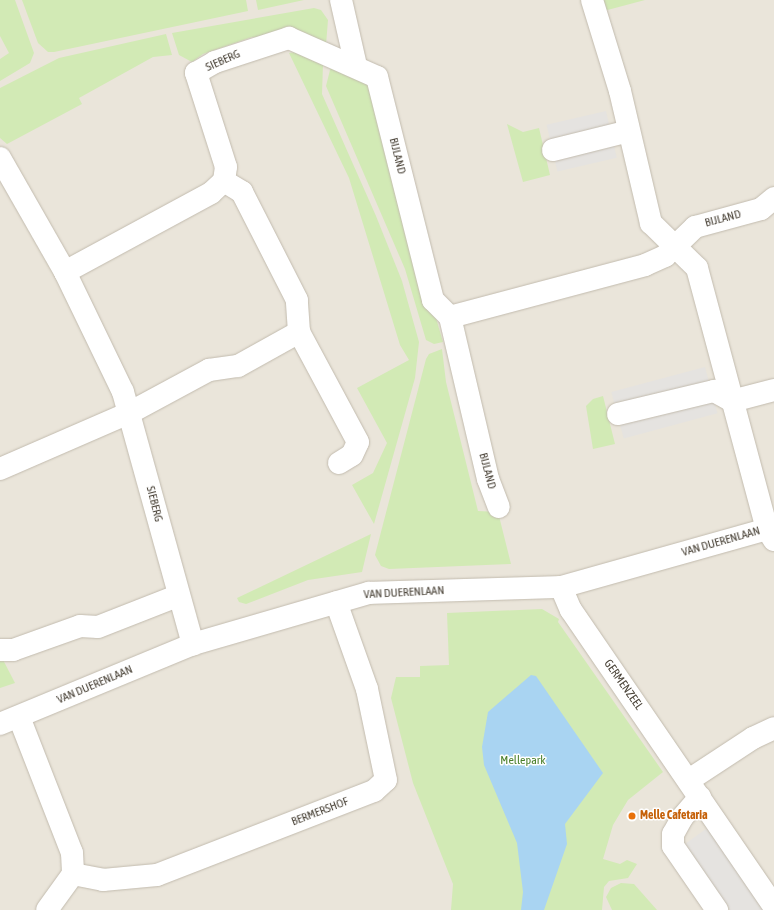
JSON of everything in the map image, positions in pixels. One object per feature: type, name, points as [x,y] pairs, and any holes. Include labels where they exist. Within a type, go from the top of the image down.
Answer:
[{"type":"street","points":[[341,0],[356,66]]},
{"type":"street","points":[[592,0],[620,91],[651,223],[697,268],[732,402],[772,532]]},
{"type":"street","name":"SIEBERG","points":[[224,181],[226,167],[196,74],[215,62],[289,38],[356,66]]},
{"type":"street","name":"BIJLAND","points":[[356,66],[377,77],[432,300],[450,317],[491,490],[500,507]]},
{"type":"street","points":[[554,150],[629,131]]},
{"type":"street","name":"SIEBERG","points":[[0,158],[65,272],[132,412],[178,596],[194,644]]},
{"type":"street","points":[[65,272],[211,194],[224,181],[242,192],[296,300],[299,332],[358,442],[352,455],[339,463]]},
{"type":"street","name":"BIJLAND","points":[[450,317],[645,264],[665,256],[695,227],[761,209],[774,198]]},
{"type":"street","points":[[0,469],[132,412],[209,370],[238,366],[299,332]]},
{"type":"street","points":[[618,414],[714,391],[732,402],[774,390]]},
{"type":"street","name":"VAN DUERENLAAN","points":[[10,721],[194,644],[369,593],[561,587],[772,532]]},
{"type":"street","name":"GERMENZEEL","points":[[561,587],[571,610],[774,906]]},
{"type":"street","points":[[0,650],[13,650],[80,626],[98,627],[178,596]]},
{"type":"street","name":"BERMERSHOF","points":[[73,874],[103,880],[157,876],[374,791],[386,780],[367,689],[336,602]]},
{"type":"street","points":[[10,721],[72,854],[73,874],[47,910]]},
{"type":"street","points":[[717,910],[673,846],[673,834],[679,824],[694,789],[774,728]]},
{"type":"shaded area","points":[[0,0],[774,0],[774,910],[0,910]]},
{"type":"shaded area","points":[[606,111],[617,158],[557,171],[547,125]]},
{"type":"shaded area","points":[[705,367],[717,413],[624,438],[611,392]]},
{"type":"shaded area","points":[[710,826],[765,910],[730,910],[685,844]]},
{"type":"green space","points":[[0,0],[15,0],[34,53],[30,63],[0,81],[0,59],[9,53],[0,36]]},
{"type":"green space","points":[[22,0],[246,0],[248,11],[54,52],[48,52],[38,43]]},
{"type":"green space","points":[[256,0],[304,0],[258,10]]},
{"type":"green space","points":[[597,0],[645,0],[600,12]]},
{"type":"green space","points":[[314,8],[321,10],[328,20],[326,45],[252,37],[203,54],[192,62],[179,55],[172,33]]},
{"type":"green space","points":[[166,34],[172,55],[153,57],[79,98],[82,104],[7,144],[0,138],[0,88],[59,58]]},
{"type":"green space","points":[[296,52],[323,64],[322,94],[376,216],[402,281],[419,342],[415,378],[374,524],[352,485],[373,473],[387,443],[357,388],[409,360],[400,345],[349,178],[289,53]]},
{"type":"green space","points":[[332,62],[368,85],[443,342],[434,344],[426,340],[405,269],[326,86]]},
{"type":"green space","points":[[507,124],[523,132],[539,128],[550,175],[523,182]]},
{"type":"green space","points":[[442,349],[446,382],[478,511],[498,512],[511,564],[389,569],[381,566],[375,555],[426,359],[429,354]]},
{"type":"green space","points":[[603,396],[615,444],[593,449],[586,406],[593,399]]},
{"type":"green space","points":[[371,534],[362,572],[308,580],[246,604],[239,602],[237,598]]},
{"type":"green space","name":"Mellepark","points":[[542,609],[559,619],[558,622],[663,772],[628,800],[613,825],[603,859],[620,864],[627,860],[637,864],[628,878],[609,881],[604,887],[602,910],[451,910],[453,884],[413,783],[391,698],[396,677],[420,677],[420,666],[449,665],[447,613]]},
{"type":"green space","points":[[0,654],[15,683],[0,688]]},
{"type":"green space","points":[[621,883],[634,884],[657,910],[612,910],[606,897],[611,888]]},
{"type":"water","points":[[531,675],[536,676],[603,773],[565,824],[567,844],[544,910],[521,910],[523,892],[517,843],[484,765],[482,747],[488,712]]},
{"type":"place","name":"Melle Cafetaria","points":[[632,816]]}]
